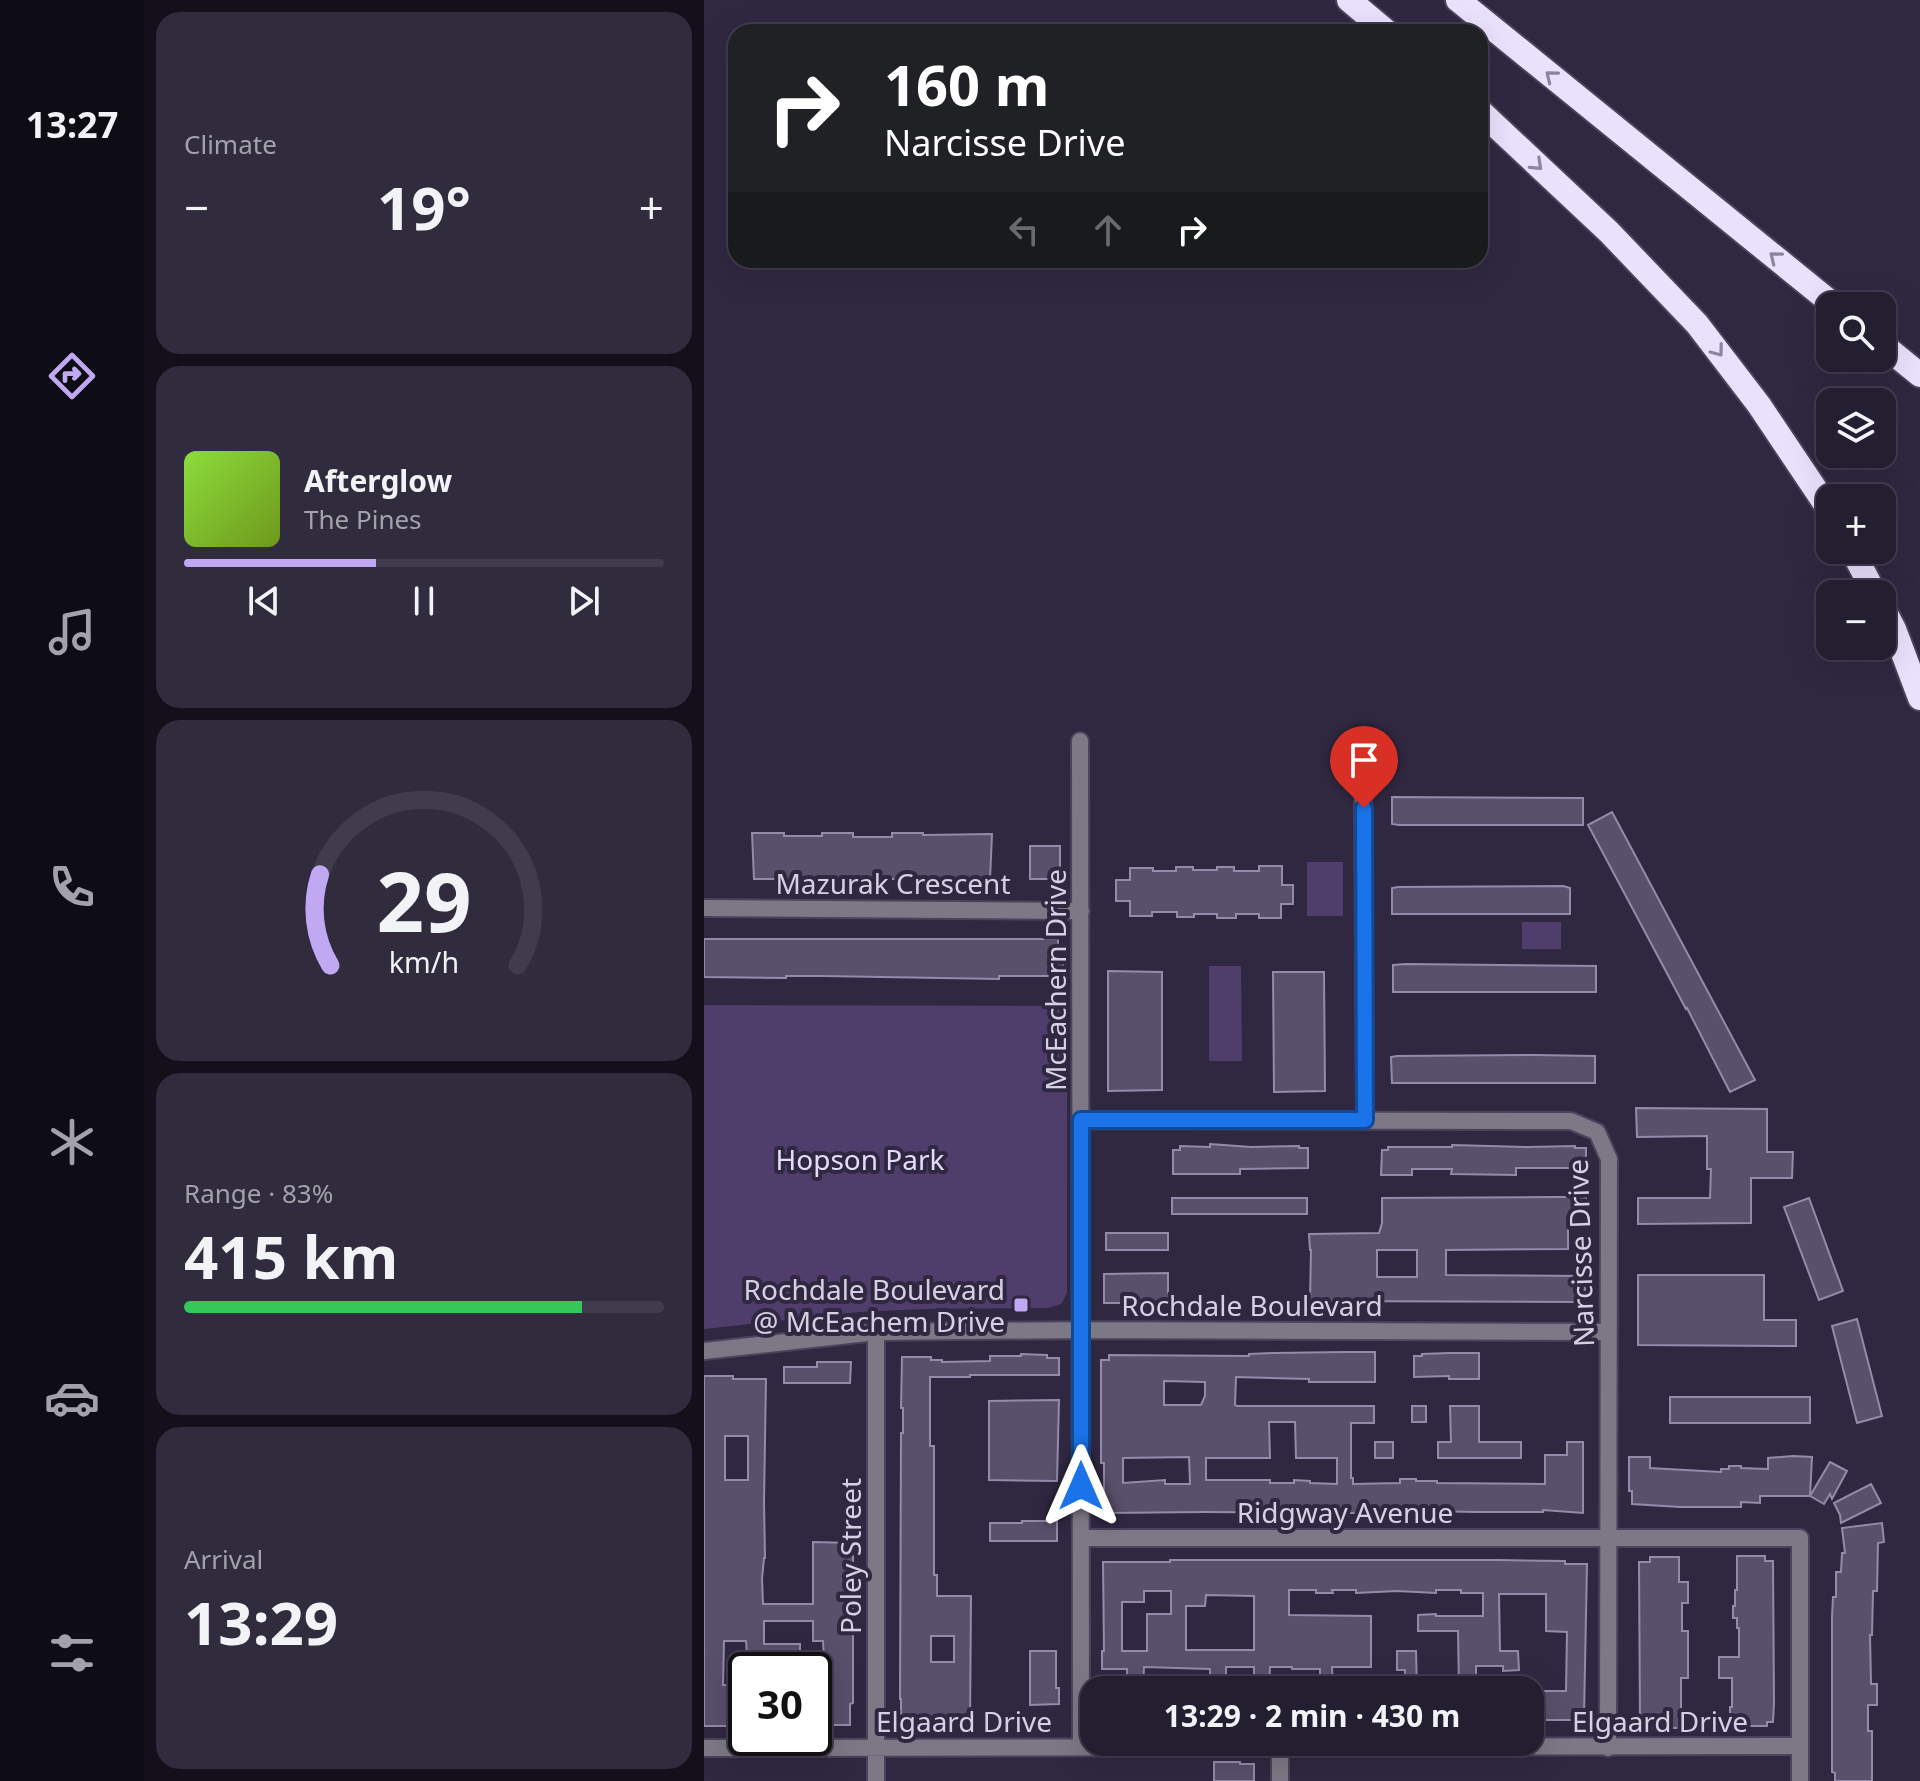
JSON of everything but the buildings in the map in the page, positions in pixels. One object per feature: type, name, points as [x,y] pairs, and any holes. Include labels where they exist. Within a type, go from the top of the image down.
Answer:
[{"type":"highway","points":[[1349,0],[1378,24]]},
{"type":"highway","points":[[1458,0],[1487,24]]},
{"type":"highway","points":[[1488,25],[1818,292]]},
{"type":"highway","points":[[1488,119],[1609,232],[1697,324],[1759,405],[1816,490]]},
{"type":"highway","points":[[1896,355],[1920,375]]},
{"type":"highway","points":[[1896,634],[1920,698]]},
{"type":"street","name":"McEachern Drive","points":[[1080,741],[1081,1676]]},
{"type":"street","points":[[1363,788],[1365,1120]]},
{"type":"street","name":"Mazurak Crescent","points":[[704,908],[1081,911]]},
{"type":"street","name":"Narcisse Drive","points":[[1081,1120],[1571,1121],[1597,1132],[1609,1159],[1608,1748]]},
{"type":"street","name":"Rochdale Boulevard","points":[[704,1351],[876,1332],[1608,1332]]},
{"type":"street","name":"Poley Street","points":[[876,1332],[876,1781]]},
{"type":"street","name":"Ridgway Avenue","points":[[1082,1538],[1800,1538],[1800,1746]]},
{"type":"street","name":"Elgaard Drive","points":[[704,1748],[1080,1746]]},
{"type":"street","points":[[1800,1746],[1800,1781]]},
{"type":"street","name":"Elgaard Drive","points":[[1544,1748],[1800,1746]]},
{"type":"street","points":[[1280,1756],[1280,1781]]},
{"type":"green space","points":[[1307,862],[1343,862],[1343,916],[1307,916]]},
{"type":"green space","points":[[1522,922],[1561,922],[1561,949],[1522,949]]},
{"type":"green space","points":[[1209,966],[1241,966],[1242,1061],[1209,1061]]},
{"type":"green space","name":"Hopson Park","points":[[704,1005],[1067,1006],[1067,1293],[1061,1304],[1048,1308],[859,1312],[704,1329]]},
{"type":"place","name":"Rochdale Boulevard @ McEachem Drive","points":[[1021,1305]]},
{"type":"route","points":[[1081,1486],[1081,1120],[1365,1120],[1364,808]]}]
